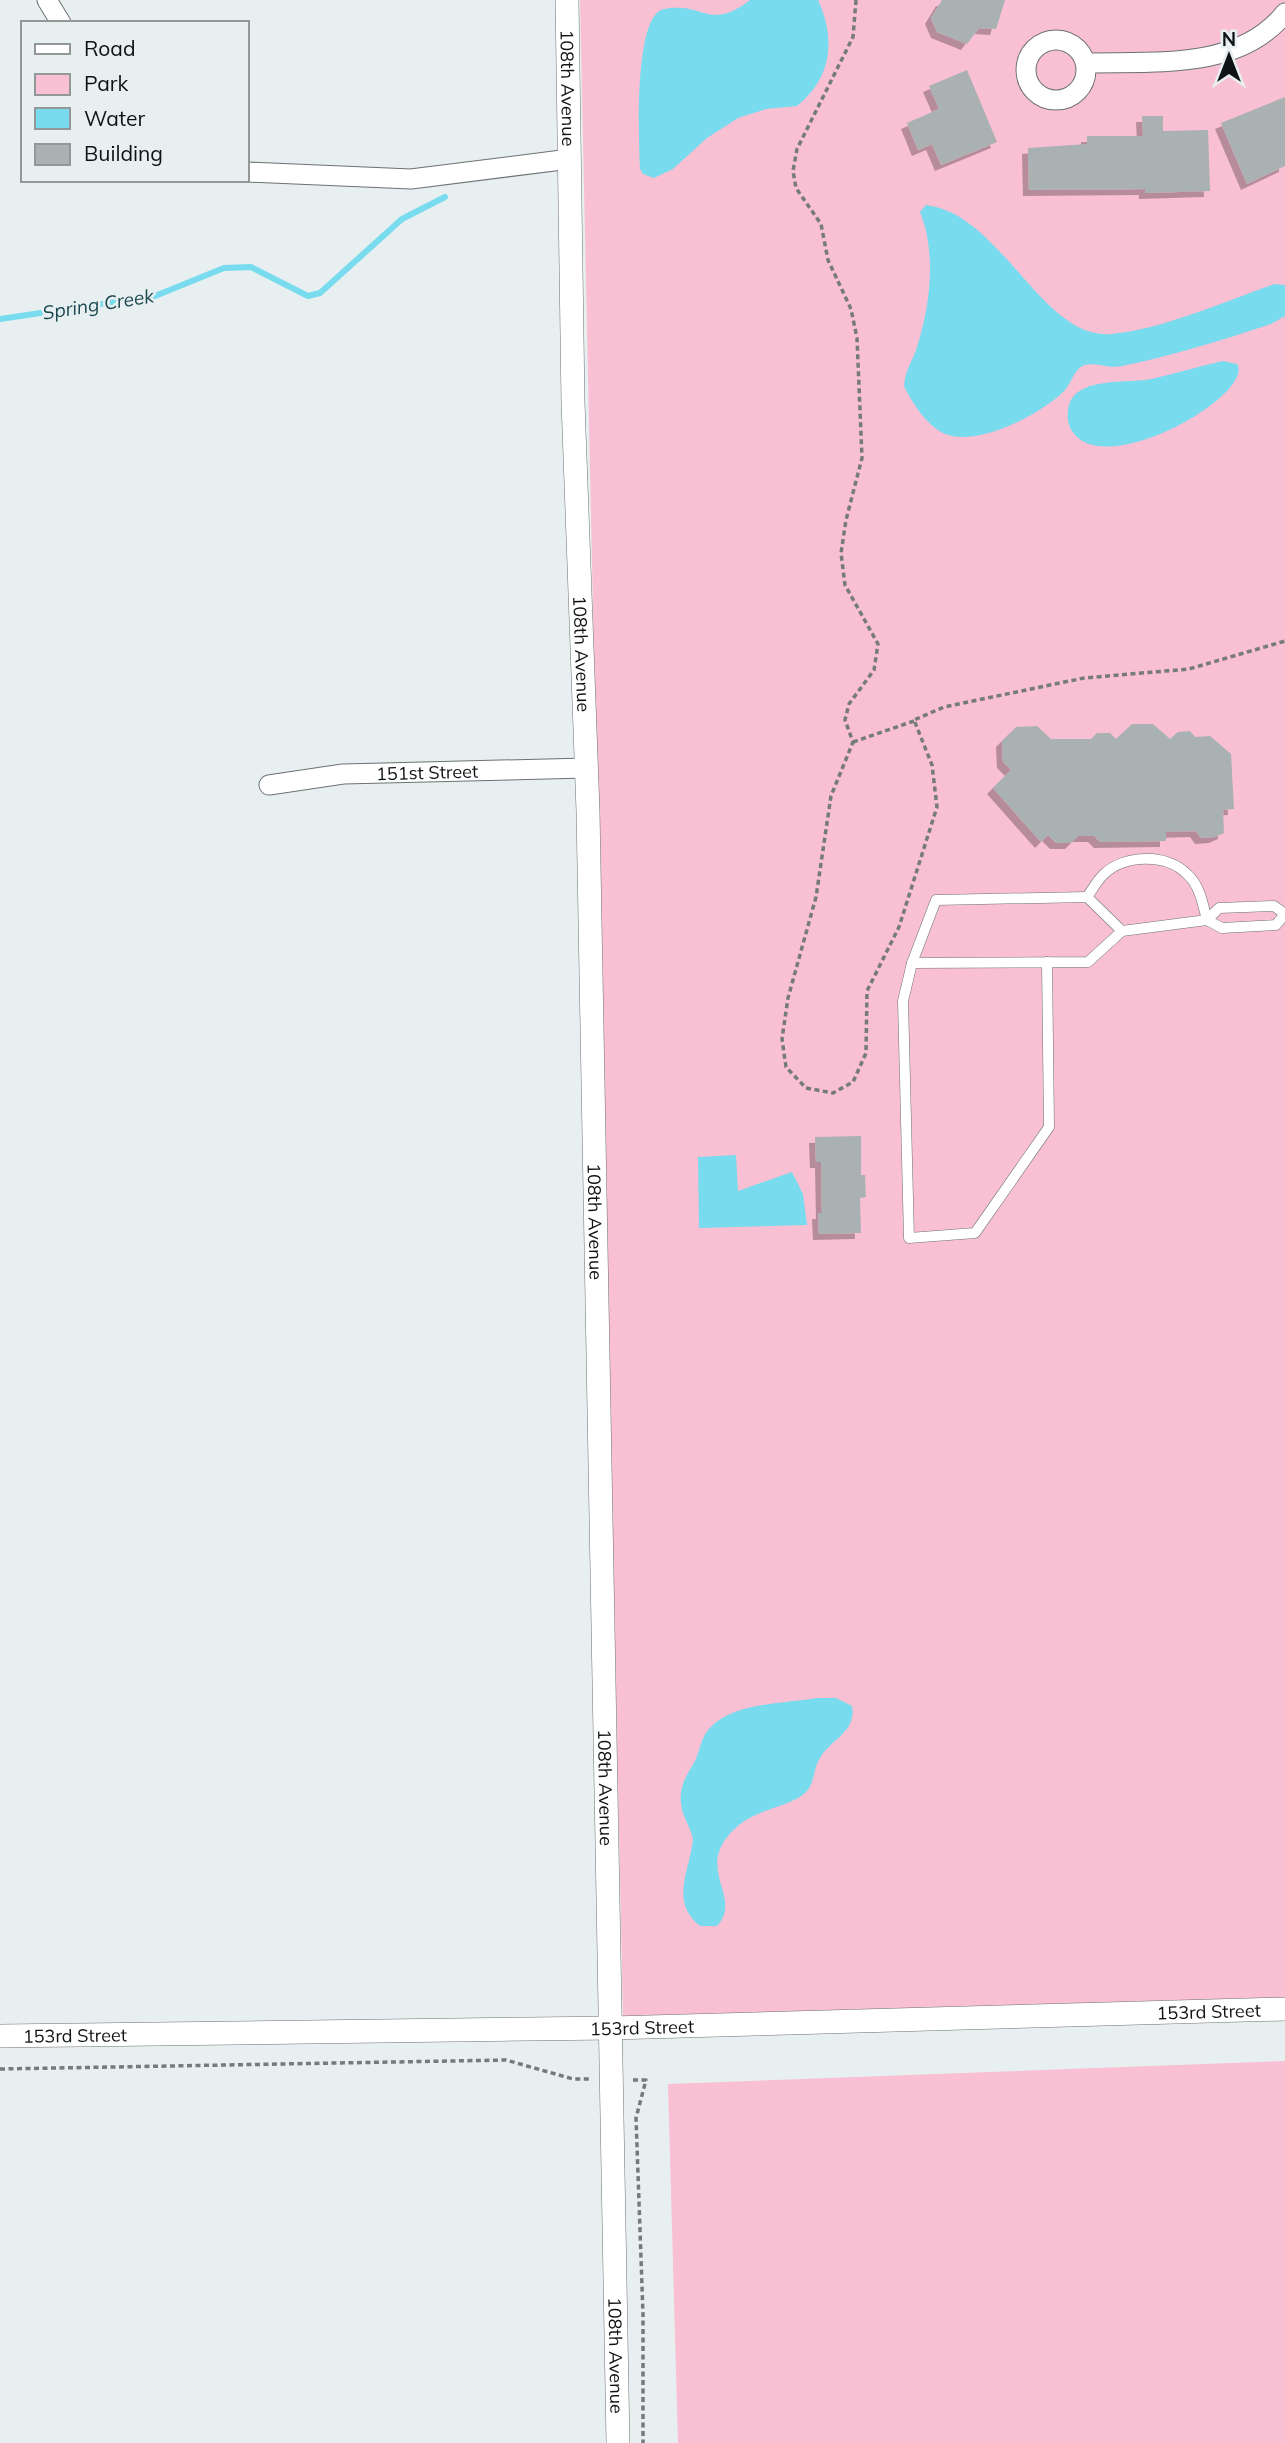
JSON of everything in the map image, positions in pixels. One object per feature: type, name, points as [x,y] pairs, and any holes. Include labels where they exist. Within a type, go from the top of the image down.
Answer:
[{"type":"street","points":[[47,0],[60,21]]},
{"type":"street","name":"108th Avenue","points":[[567,0],[573,402],[586,768],[618,2443]]},
{"type":"street","points":[[1086,63],[1202,59],[1243,46],[1274,27],[1285,13]]},
{"type":"street","points":[[248,173],[411,179],[570,159]]},
{"type":"street","name":"151st Street","points":[[269,785],[343,774],[586,768]]},
{"type":"street","name":"153rd Street","points":[[0,2036],[612,2028],[1285,2009]]},
{"type":"lane","points":[[1087,897],[1103,874],[1123,862],[1141,858],[1164,862],[1188,874],[1200,893],[1207,920]]},
{"type":"lane","points":[[1047,962],[1049,1128],[975,1233],[909,1238],[903,1001],[912,963],[936,900],[1087,897],[1122,931]]},
{"type":"lane","points":[[912,963],[1088,962],[1122,931],[1207,920],[1222,928],[1276,925],[1285,914],[1274,906],[1219,908],[1207,920]]},
{"type":"path","points":[[856,0],[853,37],[797,149],[793,171],[796,188],[821,223],[828,260],[851,309],[857,338],[862,458],[846,520],[841,553],[845,585],[877,644],[874,670],[849,704],[845,720],[853,742],[831,796],[816,897],[788,998],[782,1039],[786,1067],[806,1088],[833,1093],[853,1082],[866,1053],[867,991],[899,927],[937,807],[932,765],[914,720]]},
{"type":"path","points":[[853,742],[944,706],[1084,678],[1189,669],[1285,641]]},
{"type":"path","points":[[0,2069],[506,2060],[573,2079]]},
{"type":"path","points":[[643,2443],[643,2314],[636,2118],[646,2080]]},
{"type":"green space","points":[[580,0],[1285,0],[1285,1999],[623,2017]]},
{"type":"green space","points":[[1285,2061],[1285,2443],[678,2443],[668,2084]]},
{"type":"water","points":[[750,0],[818,0],[824,15],[828,43],[824,70],[818,83],[797,106],[766,109],[738,118],[707,138],[673,169],[654,178],[643,174],[639,155],[640,82],[647,33],[654,17],[664,9],[677,8],[715,15],[724,14]]},
{"type":"water","points":[[926,205],[953,213],[977,230],[1042,299],[1064,318],[1087,331],[1112,334],[1152,326],[1194,314],[1275,284],[1285,285],[1285,316],[1271,324],[1216,342],[1159,357],[1117,367],[1085,365],[1052,402],[1007,427],[974,436],[945,434],[932,426],[911,400],[904,386],[921,334],[928,299],[929,245],[920,212]]},
{"type":"water","points":[[1223,361],[1237,364],[1237,378],[1224,394],[1202,412],[1174,428],[1143,440],[1114,446],[1089,444],[1072,431],[1068,421],[1071,399],[1089,386],[1151,379]]},
{"type":"water","points":[[736,1155],[738,1191],[792,1172],[803,1194],[807,1225],[699,1228],[698,1157]]},
{"type":"water","points":[[817,1698],[836,1698],[852,1706],[851,1722],[820,1758],[806,1792],[792,1801],[747,1819],[725,1840],[718,1854],[717,1868],[725,1903],[724,1915],[717,1926],[700,1926],[685,1906],[683,1896],[693,1839],[683,1813],[681,1792],[706,1733],[727,1715],[741,1710]]},
{"type":"building","points":[[942,0],[1005,0],[996,29],[979,28],[967,44],[937,32],[931,18]]},
{"type":"building","points":[[967,70],[997,142],[941,165],[932,144],[918,150],[907,123],[939,109],[929,86]]},
{"type":"building","points":[[1285,97],[1285,166],[1247,184],[1221,123]]},
{"type":"building","points":[[1142,116],[1163,116],[1163,131],[1208,130],[1210,191],[1145,193],[1145,189],[1029,190],[1028,148],[1087,144],[1087,136],[1143,136]]},
{"type":"building","points":[[1132,724],[1153,724],[1170,739],[1178,732],[1190,731],[1195,737],[1210,736],[1231,754],[1234,809],[1223,810],[1224,833],[1201,838],[1196,831],[1166,832],[1166,841],[1100,842],[1094,836],[1078,836],[1071,843],[1056,843],[1048,835],[1041,842],[993,788],[1011,770],[1003,762],[1002,741],[1016,727],[1037,726],[1051,739],[1091,739],[1097,733],[1110,733],[1116,739]]},
{"type":"building","points":[[861,1136],[861,1175],[865,1175],[866,1197],[860,1198],[861,1233],[819,1234],[818,1213],[822,1213],[821,1162],[816,1162],[815,1137]]},
{"type":"waterway","name":"Spring Creek","points":[[0,319],[155,296],[224,268],[251,267],[308,296],[320,293],[402,219],[445,197]]}]
